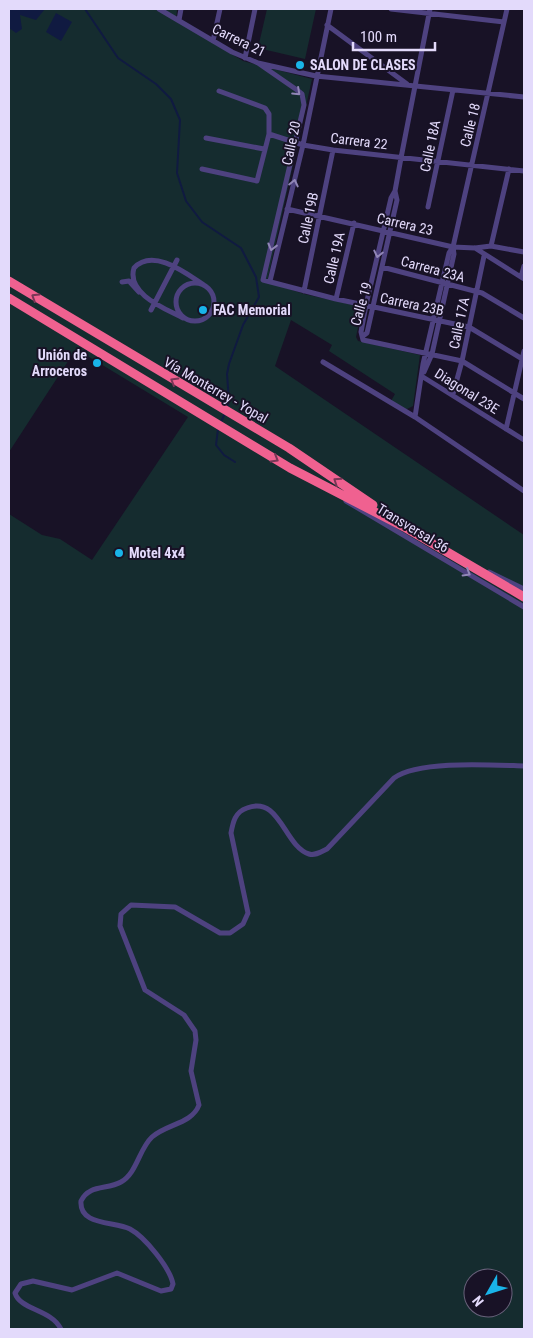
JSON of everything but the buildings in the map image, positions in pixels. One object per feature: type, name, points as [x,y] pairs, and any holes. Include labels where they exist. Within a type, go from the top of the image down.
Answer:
[{"type":"highway","name":"Vía Monterrey - Yopal","points":[[9,281],[289,448],[406,528]]},
{"type":"highway","name":"Vía Monterrey - Yopal","points":[[9,298],[290,468],[406,528],[524,597]]},
{"type":"street","name":"Carrera 21","points":[[160,9],[245,58],[258,63],[316,76],[524,97]]},
{"type":"street","points":[[179,20],[181,9]]},
{"type":"street","points":[[213,40],[220,9]]},
{"type":"street","points":[[245,58],[255,9]]},
{"type":"street","name":"Calle 20","points":[[270,281],[288,209],[331,9]]},
{"type":"street","points":[[391,9],[430,11],[504,22]]},
{"type":"street","name":"Calle 18","points":[[415,417],[444,285],[449,252],[453,247],[507,9]]},
{"type":"street","name":"Calle 19","points":[[387,231],[374,307],[367,333],[363,336],[361,332],[366,305],[387,231],[397,200],[396,191],[401,158],[430,11]]},
{"type":"street","points":[[327,25],[408,85]]},
{"type":"street","points":[[258,63],[302,94],[304,105],[282,208]]},
{"type":"street","name":"Calle 18A","points":[[428,207],[453,90]]},
{"type":"street","points":[[202,169],[257,181],[269,134],[268,111],[252,102],[219,91]]},
{"type":"street","name":"Carrera 22","points":[[269,134],[296,143],[333,150],[524,171]]},
{"type":"street","points":[[206,138],[264,149]]},
{"type":"street","name":"Calle 19B","points":[[304,291],[321,216],[333,150]]},
{"type":"street","points":[[491,246],[509,169]]},
{"type":"street","name":"Carrera 23","points":[[282,208],[453,247],[474,248],[491,246],[524,252]]},
{"type":"street","name":"Carrera 23B","points":[[282,208],[263,280],[336,299],[469,327],[524,359]]},
{"type":"street","name":"Calle 19A","points":[[336,299],[354,223]]},
{"type":"street","points":[[474,248],[522,278],[524,266]]},
{"type":"street","name":"Calle 17A","points":[[453,394],[462,361],[484,256]]},
{"type":"street","points":[[151,310],[153,302],[177,260]]},
{"type":"street","points":[[122,282],[129,281],[153,302],[190,322],[205,318],[212,310],[214,296],[204,285],[174,266],[150,261],[140,263],[134,268],[136,282],[153,302]]},
{"type":"street","name":"Carrera 23A","points":[[382,268],[477,292],[524,318]]},
{"type":"street","points":[[183,318],[176,307],[180,291],[192,283],[204,285]]},
{"type":"street","points":[[363,336],[363,340],[367,342],[462,361],[524,399]]},
{"type":"street","points":[[506,429],[524,359],[524,352]]},
{"type":"street","points":[[323,362],[415,417],[524,491]]},
{"type":"street","name":"Diagonal 23E","points":[[423,374],[524,440]]},
{"type":"street","name":"Transversal 36","points":[[290,468],[524,607]]},
{"type":"street","name":"Transversal 36","points":[[448,552],[524,589]]},
{"type":"street","points":[[60,1329],[46,1313],[22,1303],[16,1298],[15,1293],[21,1284],[33,1281],[72,1290],[117,1273],[161,1291],[171,1289],[172,1280],[141,1237],[122,1226],[87,1217],[82,1212],[80,1201],[93,1189],[113,1185],[128,1178],[154,1135],[193,1115],[199,1105],[191,1066],[196,1040],[194,1031],[184,1015],[146,990],[120,926],[122,910],[127,906],[137,904],[175,907],[220,933],[230,934],[243,924],[248,913],[231,833],[233,822],[244,809],[253,806],[268,809],[274,814],[299,848],[309,854],[319,854],[327,849],[394,778],[404,772],[415,768],[473,765],[524,766]]},
{"type":"green space","points":[[9,9],[177,9],[176,20],[243,61],[312,79],[267,282],[304,294],[362,307],[356,337],[358,341],[420,355],[413,406],[405,410],[391,401],[395,394],[329,351],[332,345],[291,320],[275,366],[524,535],[524,1329],[9,1329],[9,514],[42,535],[60,539],[92,560],[188,417],[76,349],[9,452]]},
{"type":"green space","points":[[267,9],[316,9],[305,59],[258,48]]},
{"type":"water","points":[[9,9],[45,9],[36,20],[20,15],[22,29],[16,33],[9,28]]},
{"type":"water","points":[[56,13],[72,22],[61,41],[46,32]]},
{"type":"waterway","points":[[85,9],[118,58],[156,84],[171,99],[180,120],[177,173],[186,201],[202,222],[241,248],[256,277],[259,297],[243,325],[229,364],[227,374],[229,401],[227,408]]},
{"type":"waterway","points":[[221,422],[225,413]]},
{"type":"waterway","points":[[218,429],[216,445],[224,455],[235,462]]},
{"type":"place","name":"SALON DE CLASES","points":[[300,65]]},
{"type":"place","name":"FAC Memorial","points":[[203,310]]},
{"type":"place","name":"Unión de Arroceros","points":[[97,363]]},
{"type":"place","name":"Motel 4x4","points":[[119,553]]}]
